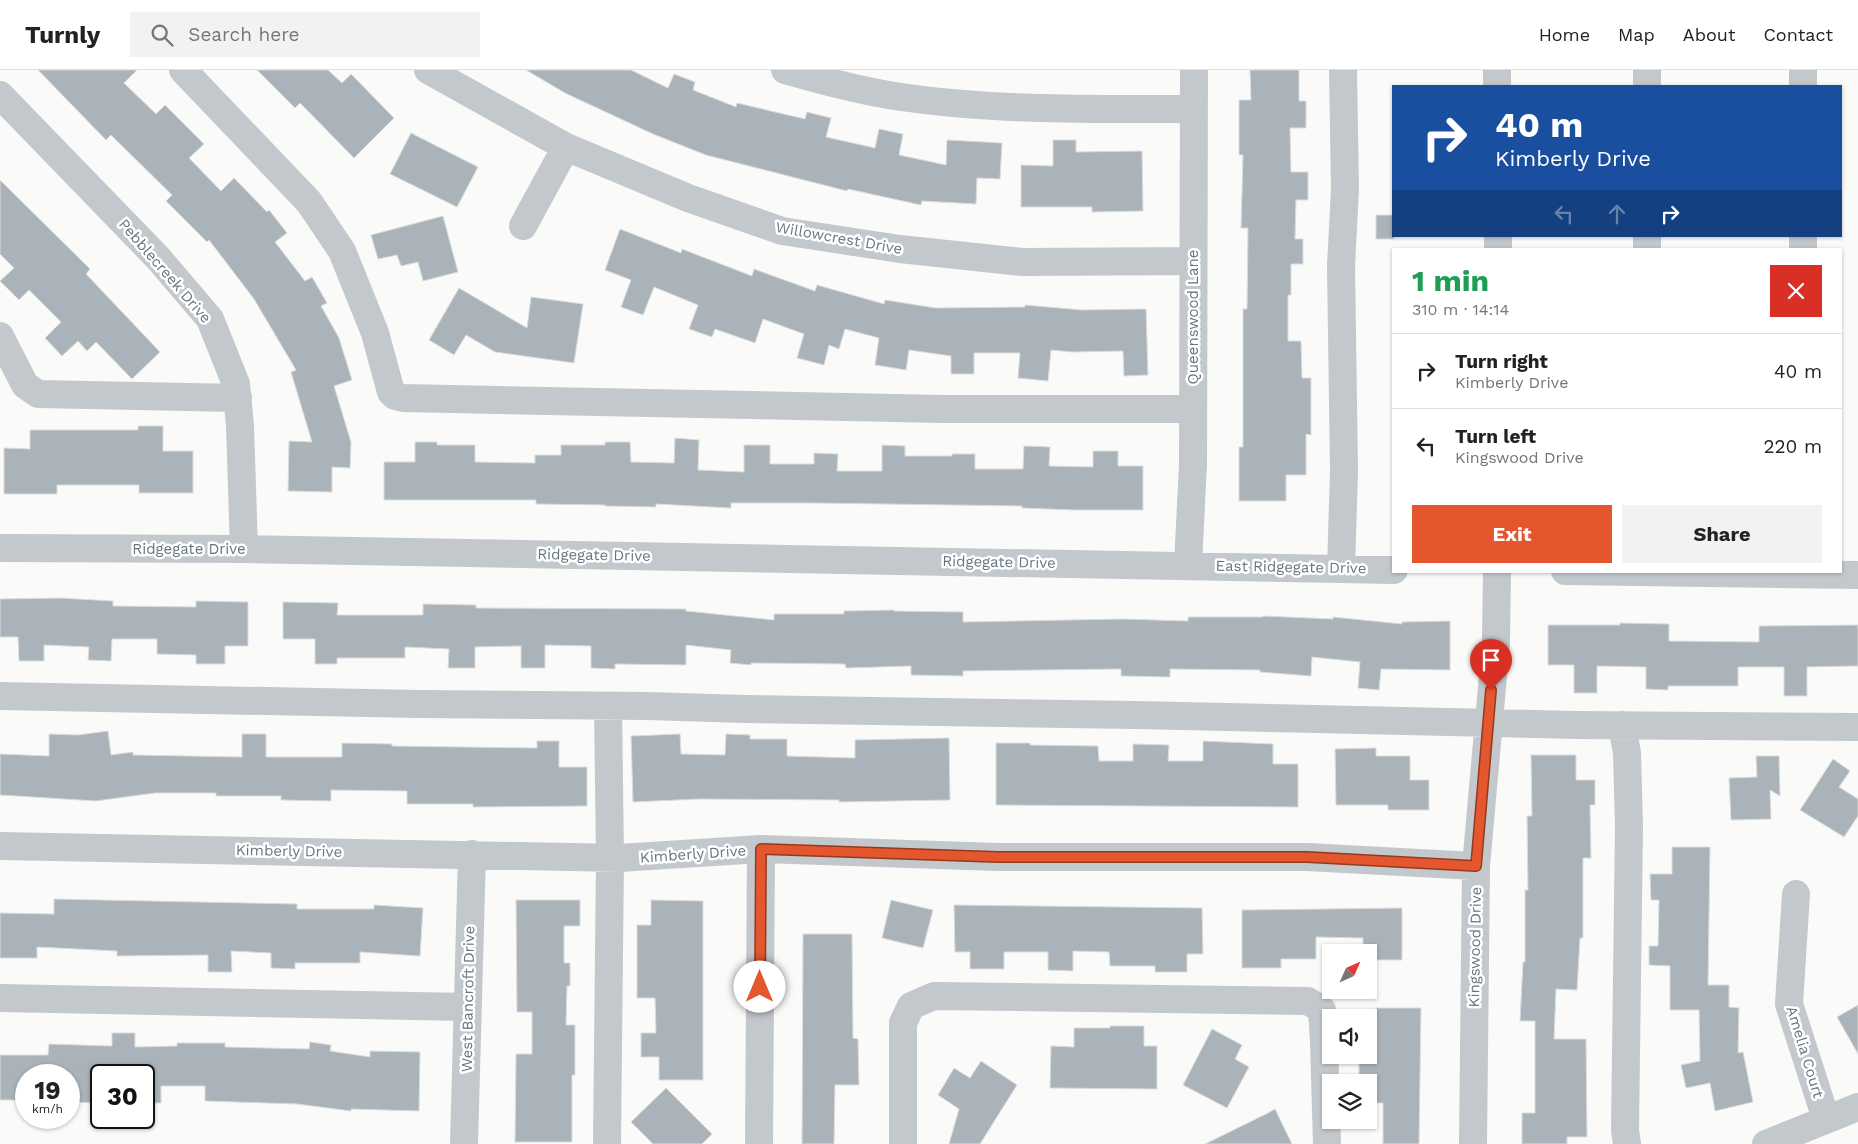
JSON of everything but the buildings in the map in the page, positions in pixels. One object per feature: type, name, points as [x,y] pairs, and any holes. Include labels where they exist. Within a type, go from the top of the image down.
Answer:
[{"type":"street","points":[[182,70],[309,202],[342,251],[375,333],[390,392],[395,396],[403,398],[943,409],[1193,409]]},
{"type":"street","name":"Willowcrest Drive","points":[[428,70],[566,147],[688,198],[782,231],[900,249],[1022,262],[1194,261]]},
{"type":"street","points":[[785,70],[863,90],[932,100],[1028,107],[1194,109]]},
{"type":"street","name":"Queenswood Lane","points":[[1188,565],[1193,464],[1194,70]]},
{"type":"street","points":[[1341,569],[1344,471],[1341,266],[1345,189],[1343,70]]},
{"type":"street","points":[[1497,70],[1498,85]]},
{"type":"street","points":[[1647,70],[1647,85]]},
{"type":"street","points":[[1803,70],[1803,85]]},
{"type":"street","name":"Pebblecreek Drive","points":[[0,95],[158,258],[210,319],[236,384],[240,426],[244,549]]},
{"type":"street","points":[[524,226],[566,147]]},
{"type":"street","points":[[0,336],[25,385],[38,394],[238,398]]},
{"type":"street","name":"Ridgegate Drive","points":[[0,548],[244,549],[1188,565]]},
{"type":"street","name":"East Ridgegate Drive","points":[[1188,565],[1392,570]]},
{"type":"street","name":"Kingswood Drive","points":[[1473,1144],[1476,866],[1496,642],[1497,573]]},
{"type":"street","points":[[1798,573],[1858,576]]},
{"type":"street","points":[[0,696],[1135,715],[1489,723],[1858,726]]},
{"type":"street","points":[[607,1144],[610,858],[608,706]]},
{"type":"street","points":[[1622,725],[1627,753],[1629,826],[1625,1130],[1627,1144]]},
{"type":"street","name":"Kimberly Drive","points":[[0,846],[610,858],[761,849],[998,857],[1307,857],[1476,866]]},
{"type":"street","points":[[759,1144],[761,849]]},
{"type":"street","name":"West Bancroft Drive","points":[[464,1144],[472,854]]},
{"type":"street","name":"Amelia Court","points":[[1796,894],[1789,1004],[1826,1119]]},
{"type":"street","points":[[902,1144],[902,1023],[911,1006],[934,996],[1308,1001],[1322,1010],[1327,1144]]},
{"type":"street","points":[[0,998],[467,1007]]},
{"type":"street","points":[[1766,1144],[1858,1106]]},
{"type":"route","points":[[760,987],[761,849],[998,857],[1307,857],[1476,866],[1491,690]]}]
